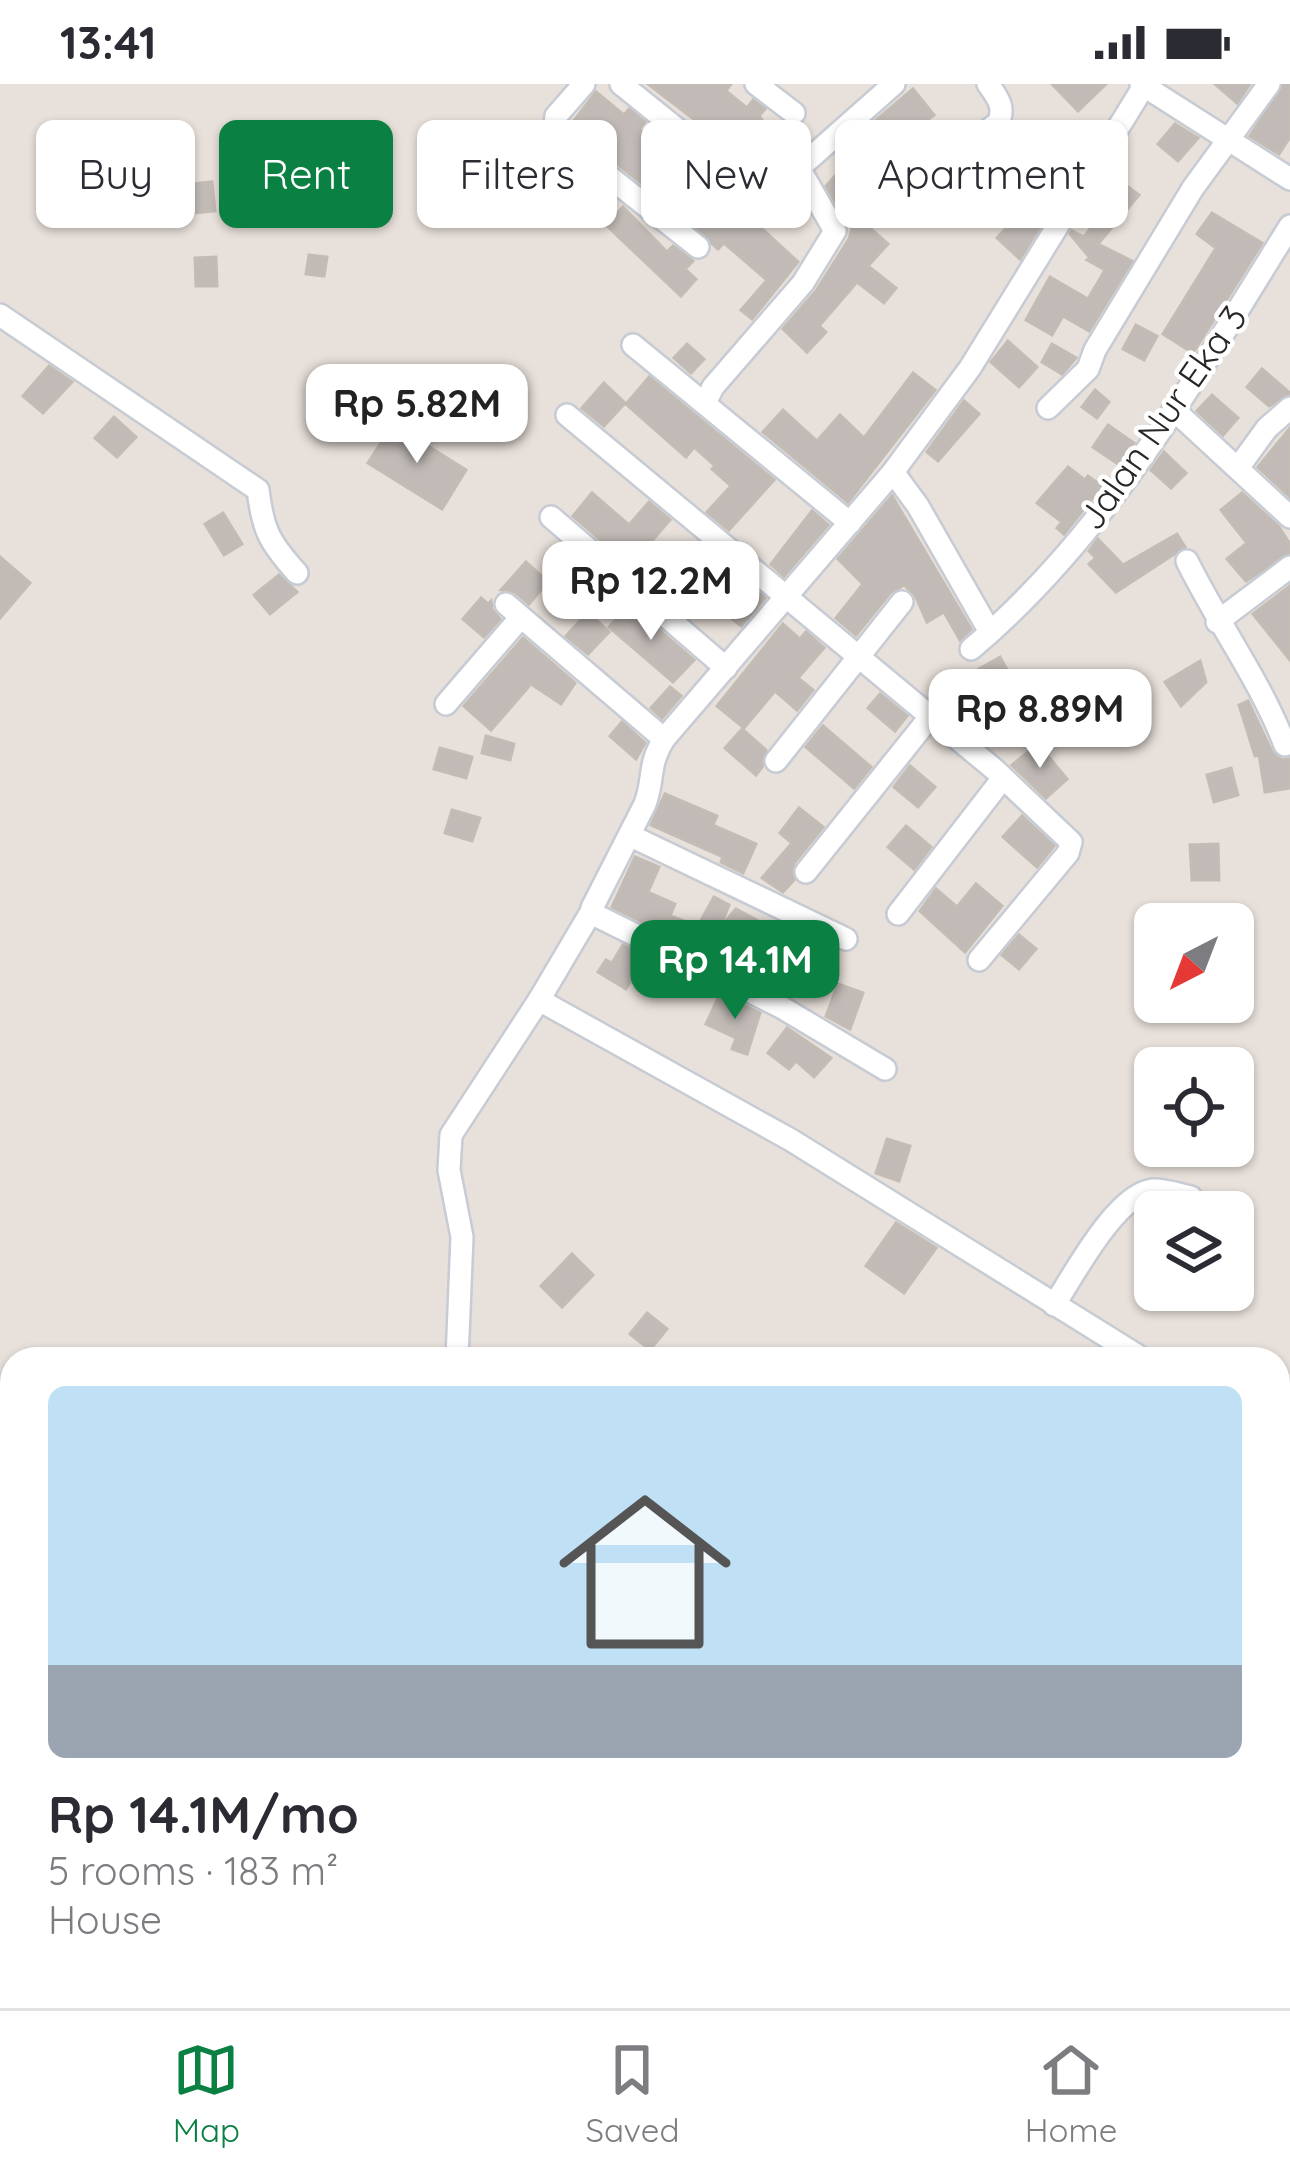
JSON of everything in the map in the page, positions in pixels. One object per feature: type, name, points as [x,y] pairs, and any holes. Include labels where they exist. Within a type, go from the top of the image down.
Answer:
[{"type":"street","points":[[584,84],[556,116],[554,133],[641,201]]},
{"type":"street","points":[[621,84],[666,120]]},
{"type":"street","points":[[756,84],[794,113]]},
{"type":"street","points":[[705,403],[713,386],[802,283],[835,231],[800,168],[894,84]]},
{"type":"street","points":[[988,84],[1001,104],[999,120]]},
{"type":"street","points":[[1048,408],[1088,369],[1192,188],[1270,84]]},
{"type":"street","points":[[457,1347],[462,1237],[447,1150],[451,1135],[591,912],[631,836],[652,786],[651,761],[664,739],[893,472],[970,368],[1143,85],[1290,179]]},
{"type":"street","name":"Jalan Nur Eka 3","points":[[970,650],[1117,493],[1290,226]]},
{"type":"street","points":[[675,228],[698,247]]},
{"type":"street","points":[[0,315],[258,490],[259,514],[267,535],[298,574]]},
{"type":"street","points":[[633,345],[850,523]]},
{"type":"street","points":[[1238,468],[1267,428],[1290,408]]},
{"type":"street","points":[[1173,410],[1290,517]]},
{"type":"street","points":[[567,415],[1003,778],[1071,842],[979,960]]},
{"type":"street","points":[[893,472],[918,506],[990,632]]},
{"type":"street","points":[[550,517],[726,668]]},
{"type":"street","points":[[1187,561],[1217,622],[1258,681],[1285,745]]},
{"type":"street","points":[[1217,622],[1290,566]]},
{"type":"street","points":[[776,761],[902,602]]},
{"type":"street","points":[[446,704],[513,610],[664,739]]},
{"type":"street","points":[[806,872],[930,717]]},
{"type":"street","points":[[898,914],[1003,778]]},
{"type":"street","points":[[631,836],[846,939]]},
{"type":"street","points":[[591,912],[781,1007],[885,1069]]},
{"type":"street","points":[[539,1000],[791,1140],[1123,1347]]},
{"type":"street","points":[[1054,1305],[1109,1223],[1134,1198]]},
{"type":"building","points":[[648,84],[731,84],[726,91],[747,108],[753,100],[765,109],[759,116],[763,120],[695,120]]},
{"type":"building","points":[[1052,84],[1106,84],[1078,111]]},
{"type":"building","points":[[1215,84],[1250,84],[1237,103]]},
{"type":"building","points":[[1284,84],[1290,84],[1290,137],[1279,154],[1250,136]]},
{"type":"building","points":[[913,89],[934,115],[927,120],[876,120]]},
{"type":"building","points":[[596,92],[624,115],[629,109],[643,120],[641,183],[617,164],[617,120],[575,120]]},
{"type":"building","points":[[1175,124],[1198,138],[1178,161],[1158,144]]},
{"type":"building","points":[[835,176],[835,201],[826,186]]},
{"type":"building","points":[[212,182],[215,211],[195,213],[195,184]]},
{"type":"building","points":[[1128,187],[1139,195],[1128,208]]},
{"type":"building","points":[[623,207],[667,252],[673,246],[693,261],[685,269],[696,279],[681,296],[609,228],[617,228],[617,213]]},
{"type":"building","points":[[1212,213],[1262,243],[1193,353],[1163,334],[1216,248],[1197,234]]},
{"type":"building","points":[[695,228],[761,228],[798,262],[752,319],[741,310],[767,280],[724,243],[718,249]]},
{"type":"building","points":[[852,228],[870,228],[888,244],[868,266],[896,288],[884,303],[857,282],[819,326],[826,332],[807,352],[783,329],[816,291]]},
{"type":"building","points":[[1006,228],[1039,228],[1020,259],[997,238]]},
{"type":"building","points":[[1091,228],[1111,228],[1098,244],[1132,261],[1089,331],[1063,316],[1052,335],[1026,320],[1050,277],[1088,299],[1105,270],[1087,260],[1090,258],[1070,234],[1084,237]]},
{"type":"building","points":[[309,255],[327,257],[324,276],[306,274]]},
{"type":"building","points":[[216,257],[217,286],[196,286],[195,258]]},
{"type":"building","points":[[1136,325],[1157,336],[1144,360],[1123,349]]},
{"type":"building","points":[[1008,341],[1037,367],[1019,387],[991,362]]},
{"type":"building","points":[[687,344],[704,359],[691,373],[674,358]]},
{"type":"building","points":[[1052,344],[1076,358],[1062,374],[1042,362]]},
{"type":"building","points":[[49,366],[72,382],[43,413],[23,396]]},
{"type":"building","points":[[1262,369],[1290,393],[1269,406],[1247,387]]},
{"type":"building","points":[[913,373],[935,390],[848,502],[763,432],[783,410],[817,441],[840,415],[864,438]]},
{"type":"building","points":[[649,377],[774,480],[729,530],[707,512],[731,486],[712,469],[715,466],[694,447],[686,457],[626,404]]},
{"type":"building","points":[[604,383],[625,403],[604,426],[582,408]]},
{"type":"building","points":[[1095,390],[1109,402],[1097,418],[1082,407]]},
{"type":"building","points":[[1212,395],[1238,418],[1223,435],[1197,411]]},
{"type":"building","points":[[964,401],[979,414],[938,461],[927,452]]},
{"type":"building","points":[[114,417],[136,437],[117,457],[95,438]]},
{"type":"building","points":[[393,424],[466,470],[442,509],[368,463]]},
{"type":"building","points":[[1108,425],[1134,443],[1118,464],[1093,447]]},
{"type":"building","points":[[1290,428],[1290,497],[1258,467]]},
{"type":"building","points":[[1164,452],[1186,473],[1171,488],[1151,470]]},
{"type":"building","points":[[1068,467],[1102,486],[1064,534],[1057,528],[1062,522],[1037,503]]},
{"type":"building","points":[[592,493],[629,525],[649,502],[670,520],[650,543],[709,593],[689,616],[573,516]]},
{"type":"building","points":[[1242,493],[1279,527],[1290,544],[1290,552],[1246,581],[1227,559],[1247,543],[1221,510]]},
{"type":"building","points":[[892,496],[971,629],[960,640],[944,612],[927,622],[915,595],[904,585],[890,593],[856,635],[836,618],[863,584],[838,559]]},
{"type":"building","points":[[812,511],[828,525],[784,576],[771,564]]},
{"type":"building","points":[[223,513],[242,544],[224,555],[205,524]]},
{"type":"building","points":[[1177,534],[1185,547],[1116,592],[1089,564],[1096,558],[1089,551],[1098,539],[1123,565]]},
{"type":"building","points":[[0,557],[30,583],[0,618]]},
{"type":"building","points":[[526,562],[548,582],[529,604],[515,592],[501,590]]},
{"type":"building","points":[[279,575],[297,592],[270,614],[254,595]]},
{"type":"building","points":[[1290,586],[1290,660],[1253,614]]},
{"type":"building","points":[[751,587],[765,598],[741,626],[728,615]]},
{"type":"building","points":[[481,598],[488,604],[491,601],[500,619],[484,637],[463,619]]},
{"type":"building","points":[[629,604],[694,660],[673,682],[609,627]]},
{"type":"building","points":[[588,612],[609,632],[588,654],[566,636]]},
{"type":"building","points":[[783,624],[800,639],[806,632],[824,648],[798,678],[813,690],[797,710],[775,691],[744,728],[717,706]]},
{"type":"building","points":[[523,638],[575,683],[561,704],[531,684],[491,730],[464,706]]},
{"type":"building","points":[[1000,657],[1016,686],[987,702],[1008,722],[987,744],[939,704],[949,692],[946,688]]},
{"type":"building","points":[[1200,661],[1206,682],[1181,706],[1165,682]]},
{"type":"building","points":[[670,687],[681,696],[662,718],[651,708]]},
{"type":"building","points":[[880,694],[907,716],[895,731],[868,708]]},
{"type":"building","points":[[1248,701],[1272,752],[1282,760],[1290,759],[1290,788],[1265,792],[1259,755],[1255,756],[1239,705]]},
{"type":"building","points":[[622,722],[645,743],[636,759],[610,736]]},
{"type":"building","points":[[823,726],[871,767],[854,788],[806,747]]},
{"type":"building","points":[[742,729],[766,750],[756,775],[725,748]]},
{"type":"building","points":[[486,736],[514,744],[510,760],[482,753]]},
{"type":"building","points":[[1038,744],[1067,779],[1046,798],[1012,765]]},
{"type":"building","points":[[440,748],[472,757],[466,778],[434,769]]},
{"type":"building","points":[[910,766],[935,787],[918,807],[894,787]]},
{"type":"building","points":[[1231,768],[1238,795],[1214,802],[1207,775]]},
{"type":"building","points":[[665,794],[717,816],[713,825],[756,844],[743,873],[721,862],[723,857],[651,825]]},
{"type":"building","points":[[799,808],[823,827],[794,863],[794,880],[783,892],[762,878],[792,843],[780,833]]},
{"type":"building","points":[[452,810],[480,818],[472,841],[445,833]]},
{"type":"building","points":[[1022,816],[1054,846],[1037,867],[1003,837]]},
{"type":"building","points":[[906,826],[931,847],[914,869],[888,847]]},
{"type":"building","points":[[1218,844],[1219,880],[1192,880],[1190,845]]},
{"type":"building","points":[[635,857],[659,867],[648,892],[675,904],[670,916],[698,926],[714,897],[729,905],[707,954],[612,907]]},
{"type":"building","points":[[976,884],[1002,906],[965,952],[920,911],[936,889],[957,907]]},
{"type":"building","points":[[736,909],[766,925],[755,947],[794,965],[782,991],[732,966],[746,935],[724,923]]},
{"type":"building","points":[[1019,935],[1036,949],[1019,969],[1002,955]]},
{"type":"building","points":[[623,945],[646,957],[626,989],[598,972],[606,960],[612,963]]},
{"type":"building","points":[[838,984],[863,993],[850,1029],[826,1016]]},
{"type":"building","points":[[720,994],[760,1013],[747,1054],[732,1049],[736,1038],[706,1024]]},
{"type":"building","points":[[787,1028],[831,1058],[814,1077],[796,1061],[789,1069],[768,1053]]},
{"type":"building","points":[[887,1139],[910,1146],[899,1181],[876,1173]]},
{"type":"building","points":[[896,1223],[936,1248],[904,1293],[866,1266]]},
{"type":"building","points":[[572,1254],[593,1275],[562,1307],[541,1286]]},
{"type":"building","points":[[647,1313],[667,1329],[652,1347],[630,1334]]}]
